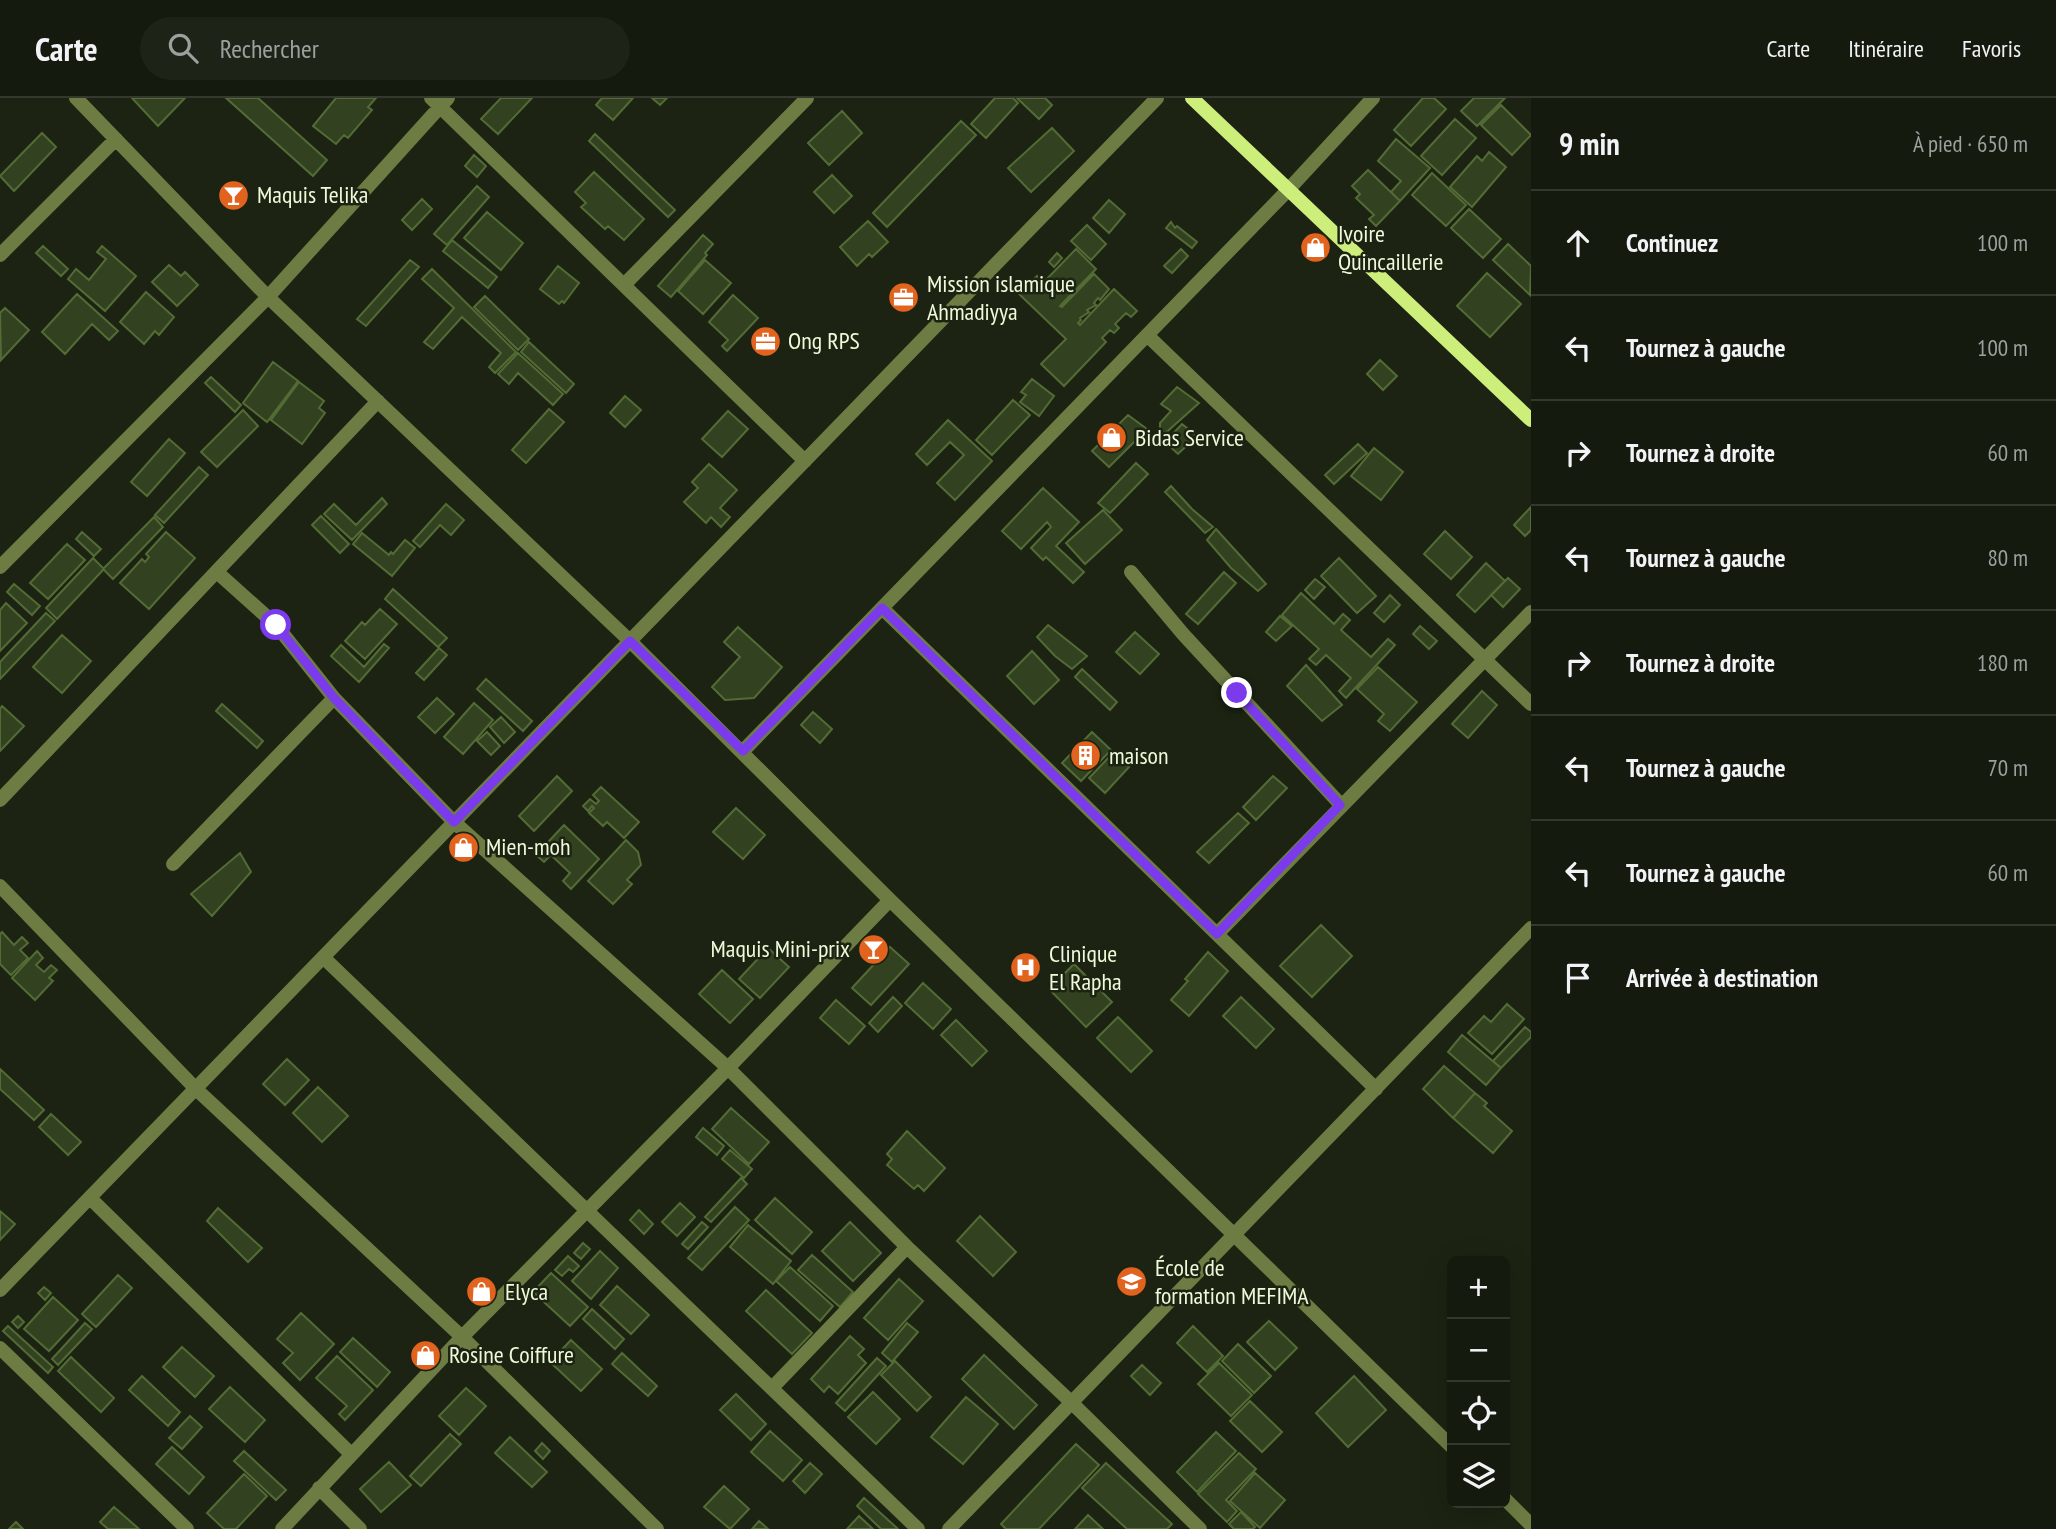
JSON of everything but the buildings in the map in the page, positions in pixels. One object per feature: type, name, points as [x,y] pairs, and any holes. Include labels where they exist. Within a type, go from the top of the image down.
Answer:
[{"type":"street","points":[[76,98],[268,297],[630,641],[890,900],[1450,1445]]},
{"type":"street","points":[[624,285],[807,98]]},
{"type":"street","points":[[0,1290],[1157,98]]},
{"type":"street","points":[[1192,98],[1531,420]]},
{"type":"street","points":[[743,751],[1288,190],[1373,98]]},
{"type":"street","points":[[0,567],[268,297],[440,101],[805,461]]},
{"type":"street","points":[[0,255],[116,139]]},
{"type":"street","points":[[1147,335],[1531,704]]},
{"type":"street","points":[[0,800],[218,573],[378,401]]},
{"type":"street","points":[[1131,572],[1183,634],[1340,805]]},
{"type":"street","points":[[218,573],[276,625],[334,698],[454,822],[728,1068],[907,1247],[1072,1402],[1200,1529]]},
{"type":"street","points":[[882,608],[1376,1089]]},
{"type":"street","points":[[1217,934],[1531,612]]},
{"type":"street","points":[[173,864],[334,698]]},
{"type":"street","points":[[0,886],[195,1089],[461,1337],[657,1529]]},
{"type":"street","points":[[282,1529],[461,1337],[890,900]]},
{"type":"street","points":[[949,1529],[1376,1089],[1528,938]]},
{"type":"street","points":[[323,957],[918,1529]]},
{"type":"street","points":[[90,1198],[351,1454]]},
{"type":"street","points":[[772,1388],[907,1247]]},
{"type":"street","points":[[0,1348],[187,1529]]},
{"type":"street","points":[[319,1488],[360,1529]]},
{"type":"street","points":[[1510,1504],[1531,1524]]},
{"type":"place","name":"Maquis Telika","points":[[234,195]]},
{"type":"place","name":"Ivoire Quincaillerie","points":[[1315,248]]},
{"type":"place","name":"Mission islamique Ahmadiyya","points":[[904,298]]},
{"type":"place","name":"Ong RPS","points":[[765,341]]},
{"type":"place","name":"Bidas Service","points":[[1112,438]]},
{"type":"place","name":"maison","points":[[1086,756]]},
{"type":"place","name":"Mien-moh","points":[[463,847]]},
{"type":"place","name":"Maquis Mini-prix","points":[[873,949]]},
{"type":"place","name":"Clinique El Rapha","points":[[1026,968]]},
{"type":"place","name":"École de formation MEFIMA","points":[[1132,1282]]},
{"type":"place","name":"Elyca","points":[[482,1292]]},
{"type":"place","name":"Rosine Coiffure","points":[[426,1355]]},
{"type":"route","points":[[276,625],[334,698],[454,822],[630,641],[743,751],[882,608],[1217,934],[1340,805],[1237,693]]}]
